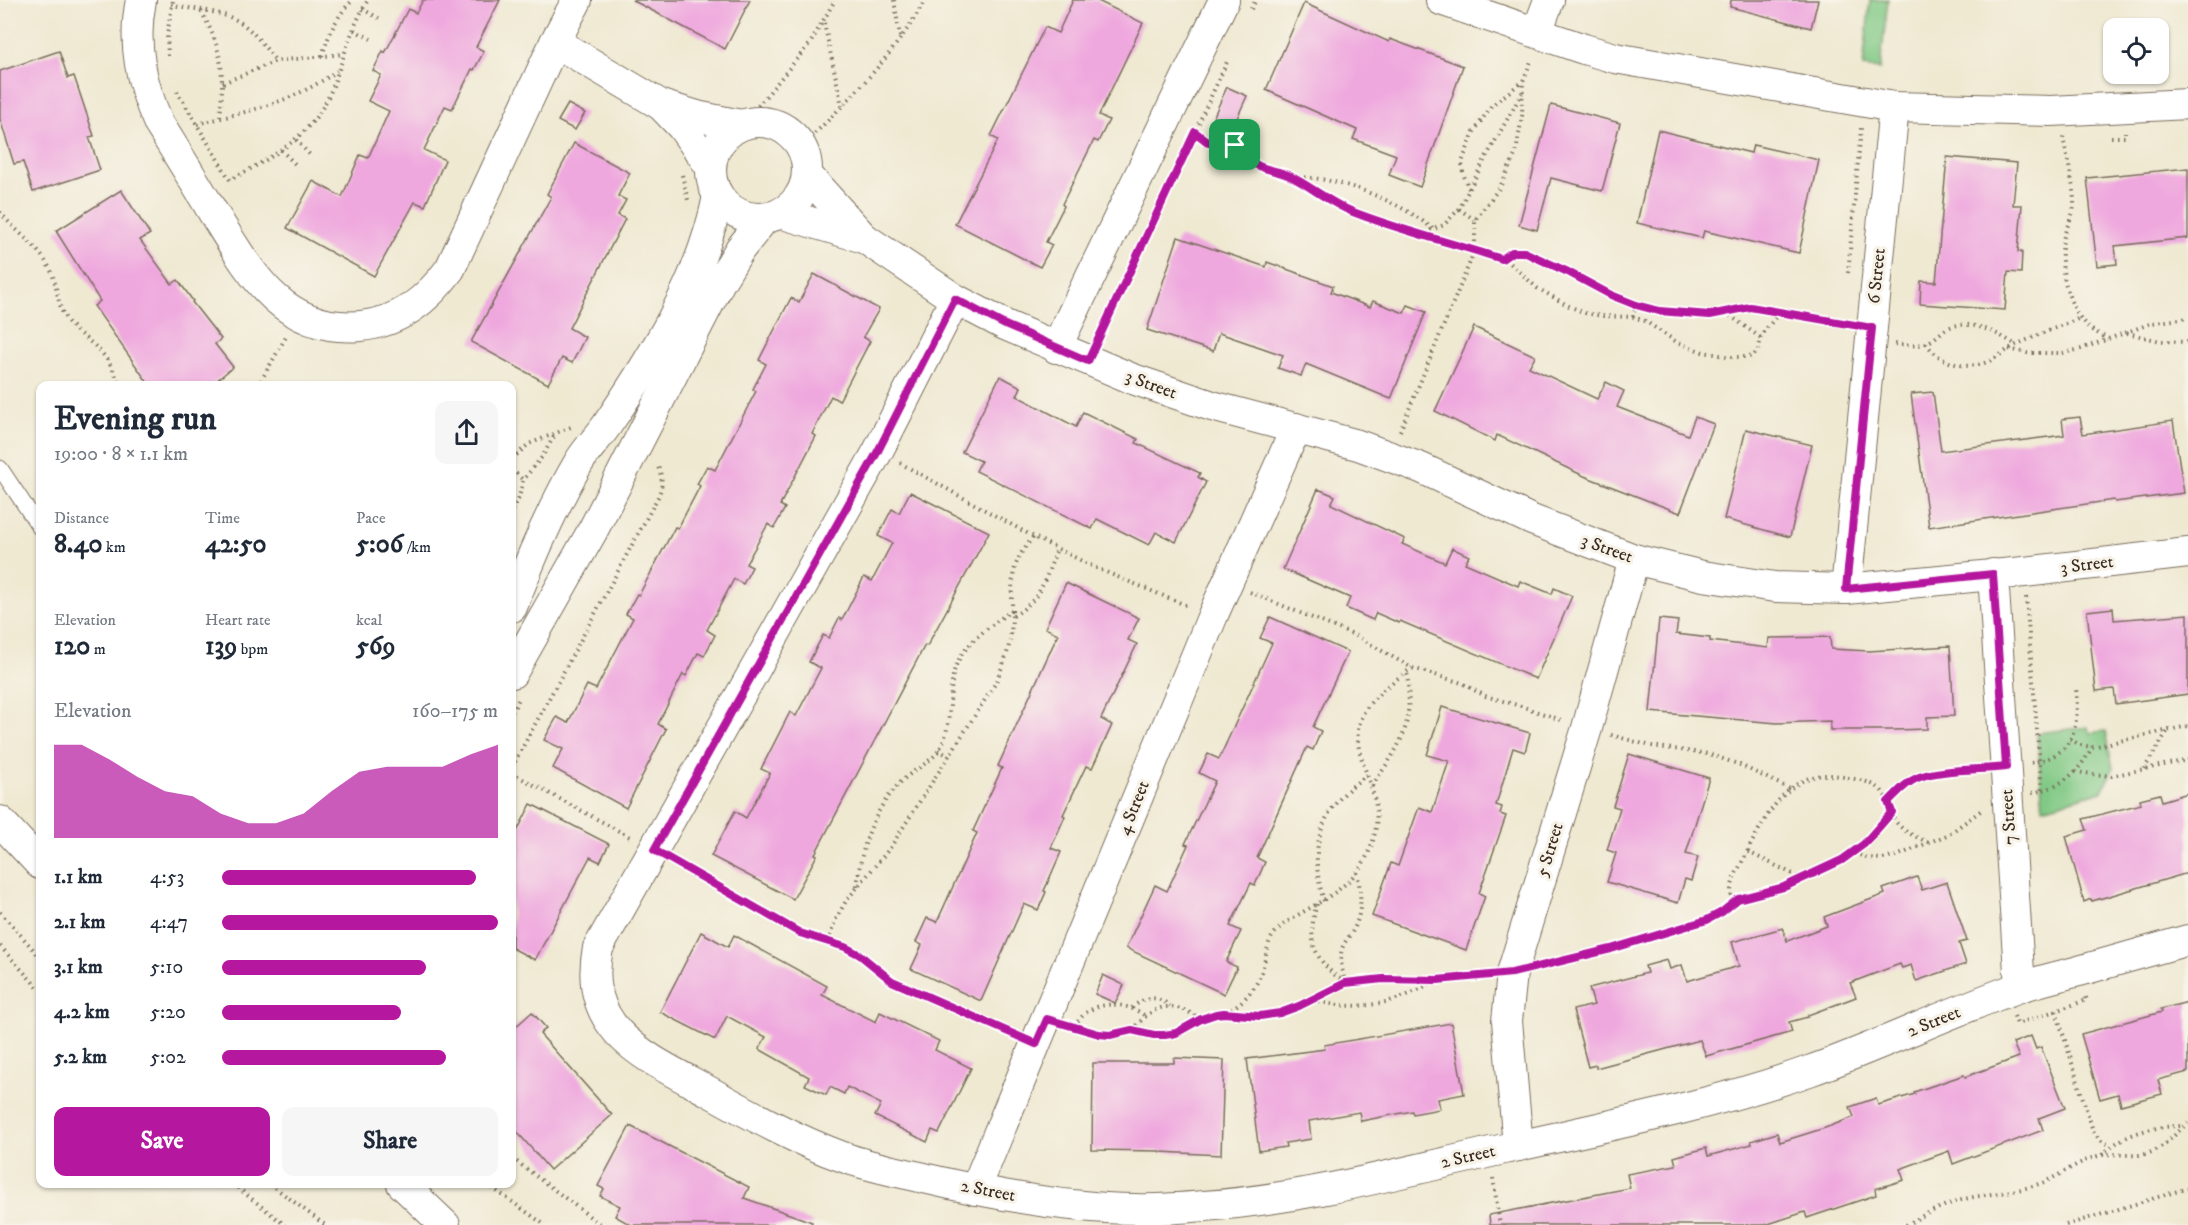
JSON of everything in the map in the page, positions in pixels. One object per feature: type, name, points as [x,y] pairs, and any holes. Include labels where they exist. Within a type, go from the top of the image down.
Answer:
[{"type":"street","points":[[141,0],[137,21],[137,49],[149,101],[159,124],[251,272],[273,297],[299,315],[322,324],[347,327],[372,324],[396,317],[435,289],[450,269],[555,42],[577,0]]},
{"type":"street","points":[[1441,0],[1534,45],[1894,107],[2051,111],[2188,104]]},
{"type":"street","points":[[1534,45],[1549,0]]},
{"type":"street","points":[[1056,348],[1238,5]]},
{"type":"street","points":[[555,42],[660,105],[682,127],[710,166]]},
{"type":"street","points":[[660,105],[741,125]]},
{"type":"street","name":"6 Street","points":[[1846,589],[1894,107]]},
{"type":"street","points":[[516,666],[603,512],[720,282],[740,249],[773,216],[795,204],[804,191],[808,176],[807,160],[802,146],[790,133],[775,124],[758,122],[741,125],[726,135],[716,149],[710,166],[711,178],[718,196],[730,209],[746,217],[773,216],[864,238]]},
{"type":"street","points":[[808,176],[864,238]]},
{"type":"street","points":[[516,597],[533,552],[563,490],[581,459],[606,426],[645,365],[689,286],[706,246],[718,196]]},
{"type":"street","name":"3 Street","points":[[864,238],[955,299],[1088,361],[1212,406],[1358,445],[1421,468],[1532,520],[1634,559],[1703,576],[1774,586],[1846,589],[2188,553]]},
{"type":"street","name":"2 Street","points":[[955,299],[878,451],[598,948],[594,968],[594,987],[609,1023],[639,1050],[676,1073],[798,1138],[846,1158],[975,1190],[1062,1203],[1134,1209],[1209,1206],[1282,1197],[1489,1153],[1746,1091],[1809,1071],[2020,987],[2188,940]]},
{"type":"street","name":"4 Street","points":[[975,1190],[1053,1030],[1213,615],[1296,428]]},
{"type":"street","points":[[563,490],[571,485],[581,484],[590,487],[602,501],[603,512]]},
{"type":"street","name":"5 Street","points":[[1518,1146],[1507,1021],[1512,973],[1587,728],[1634,559]]},
{"type":"street","name":"7 Street","points":[[1993,574],[2020,987]]},
{"type":"street","points":[[0,821],[36,860]]},
{"type":"street","points":[[406,1188],[446,1225]]},
{"type":"lane","points":[[0,468],[36,522]]},
{"type":"path","points":[[322,56],[329,31],[353,0]]},
{"type":"path","points":[[175,88],[230,180],[296,140],[316,117],[332,88],[368,0]]},
{"type":"path","points":[[741,125],[811,42],[824,23],[835,0]]},
{"type":"path","points":[[894,0],[901,38]]},
{"type":"path","points":[[802,146],[842,107],[901,38],[926,0]]},
{"type":"path","points":[[1238,5],[1256,0]]},
{"type":"path","points":[[169,57],[167,35],[172,2],[201,11],[216,12],[243,24],[255,34],[276,61]]},
{"type":"path","points":[[363,9],[379,18]]},
{"type":"path","points":[[201,11],[214,33],[221,58],[223,83],[220,118]]},
{"type":"path","points":[[824,23],[842,107]]},
{"type":"path","points":[[354,30],[371,39]]},
{"type":"path","points":[[1399,432],[1475,250],[1475,220],[1500,187],[1516,153],[1521,125],[1523,81],[1534,45]]},
{"type":"path","points":[[223,83],[276,61],[344,54]]},
{"type":"path","points":[[1088,361],[1227,61]]},
{"type":"path","points":[[197,124],[295,97],[338,70]]},
{"type":"path","points":[[1470,190],[1463,173],[1462,162],[1474,132],[1491,106],[1523,81]]},
{"type":"path","points":[[1418,235],[1444,225],[1459,210],[1522,92]]},
{"type":"path","points":[[1195,132],[1209,143],[1217,156],[1227,162],[1278,171],[1292,177],[1336,205],[1418,235],[1502,259],[1510,263],[1537,288],[1569,306],[1585,313],[1633,317],[1645,321],[1690,348],[1731,357],[1753,356],[1758,351],[1761,338],[1781,311]]},
{"type":"path","points":[[2063,137],[2074,202],[2073,214],[2067,225],[2063,243],[2062,261],[2067,287],[2080,318],[2091,329],[2108,339]]},
{"type":"path","points":[[296,140],[310,154]]},
{"type":"path","points":[[1209,143],[1227,141],[1262,168]]},
{"type":"path","points":[[281,150],[298,167]]},
{"type":"path","points":[[681,173],[688,208]]},
{"type":"path","points":[[1292,177],[1336,182],[1403,207],[1433,229]]},
{"type":"path","points":[[1459,210],[1475,220]]},
{"type":"path","points":[[0,212],[10,225],[38,251],[48,265],[55,280],[61,309],[66,320],[100,351],[114,369],[118,381]]},
{"type":"path","points":[[1502,259],[1512,252],[1524,252],[1611,295],[1659,311],[1710,315],[1750,307],[1781,311],[1916,346],[1926,343],[1948,328],[1965,326],[1993,332],[2016,345]]},
{"type":"path","points":[[1633,317],[1636,305]]},
{"type":"path","points":[[1725,312],[1761,338]]},
{"type":"path","points":[[261,381],[299,315]]},
{"type":"path","points":[[1926,343],[1940,359],[1949,363],[1974,365],[1988,362],[2016,345],[2080,318]]},
{"type":"path","points":[[2009,349],[2027,353],[2063,353],[2081,349],[2152,323],[2188,318]]},
{"type":"path","points":[[2125,333],[2160,341],[2188,342]]},
{"type":"path","points":[[516,455],[529,444],[542,437],[575,425]]},
{"type":"path","points":[[516,503],[523,480],[542,457],[556,433]]},
{"type":"path","points":[[878,451],[1034,537],[1096,568],[1213,615]]},
{"type":"path","points":[[516,760],[658,498],[662,487],[662,476],[658,466],[651,458]]},
{"type":"path","points":[[516,473],[523,480]]},
{"type":"path","points":[[828,942],[836,921],[857,887],[881,861],[995,684],[1010,640],[1013,568],[1024,547],[1034,537]]},
{"type":"path","points":[[1012,616],[1032,604],[1058,549]]},
{"type":"path","points":[[2024,572],[2042,791]]},
{"type":"path","points":[[1227,583],[1358,637],[1412,668],[1462,683],[1485,696],[1651,746],[1708,754],[1740,765],[1790,789]]},
{"type":"path","points":[[857,887],[862,852],[874,819],[886,799],[902,781],[930,759],[944,739],[952,680],[959,660],[970,643],[1012,610]]},
{"type":"path","points":[[516,775],[654,850],[793,930],[860,955],[882,974],[903,987],[1053,1030],[1110,1035],[1132,1030],[1165,1035],[1176,1033],[1201,1019],[1224,1013],[1239,1005],[1251,993],[1260,978],[1270,939],[1278,929],[1348,883],[1357,872],[1367,856],[1376,822],[1376,805],[1358,747],[1358,730],[1363,713],[1373,699],[1412,668]]},
{"type":"path","points":[[1371,787],[1396,749],[1406,727],[1410,704],[1407,671]]},
{"type":"path","points":[[1888,802],[1910,782],[1929,774],[2006,767],[2056,756],[2064,749],[2077,722],[2076,688]]},
{"type":"path","points":[[2070,739],[2080,745],[2092,747],[2188,726]]},
{"type":"path","points":[[2144,770],[2167,731]]},
{"type":"path","points":[[1854,852],[1868,858],[1883,859],[1930,843],[1949,834],[1975,813],[2008,797],[2042,791],[2055,786],[2084,763],[2092,747]]},
{"type":"path","points":[[938,750],[949,756]]},
{"type":"path","points":[[2075,772],[2111,776],[2188,760]]},
{"type":"path","points":[[1732,902],[1731,890],[1734,877],[1774,803],[1790,789],[1818,776],[1834,775],[1876,786],[1884,794],[1903,830],[1930,843]]},
{"type":"path","points":[[1323,901],[1317,881],[1315,860],[1318,840],[1325,820],[1336,802],[1350,787],[1367,776]]},
{"type":"path","points":[[1224,1013],[1260,1016],[1280,1013],[1345,983],[1383,979],[1437,980],[1512,973],[1611,949],[1707,920],[1738,899],[1784,887],[1842,860],[1864,844],[1892,812]]},
{"type":"path","points":[[1748,852],[1801,878]]},
{"type":"path","points":[[1345,983],[1341,958],[1342,950],[1359,913],[1361,896],[1357,872]]},
{"type":"path","points":[[1317,904],[1312,922],[1312,940],[1319,958],[1330,972],[1345,983]]},
{"type":"path","points":[[0,912],[36,952]]},
{"type":"path","points":[[0,946],[36,986]]},
{"type":"path","points":[[1312,999],[1330,1005],[1353,1007],[1375,1005],[1407,996],[1437,980]]},
{"type":"path","points":[[1132,1008],[1146,998],[1155,998],[1170,1006]]},
{"type":"path","points":[[1053,1030],[1079,1018],[1095,1006],[1125,1006],[1144,1016]]},
{"type":"path","points":[[1132,1030],[1144,1016],[1170,1006],[1184,1008],[1201,1019]]},
{"type":"path","points":[[2056,1011],[2093,1131],[2100,1140],[2111,1146]]},
{"type":"path","points":[[2102,1155],[2111,1146],[2133,1134],[2166,1126],[2186,1125]]},
{"type":"path","points":[[1906,1225],[1939,1207],[2017,1191],[2039,1184],[2080,1162],[2102,1155],[2139,1155],[2153,1152],[2166,1145],[2186,1125]]},
{"type":"path","points":[[1489,1153],[1500,1225]]},
{"type":"path","points":[[516,1161],[601,1225]]},
{"type":"path","points":[[238,1188],[285,1225]]},
{"type":"path","points":[[275,1188],[325,1225]]},
{"type":"path","points":[[493,1188],[545,1225]]},
{"type":"path","points":[[2066,1225],[2188,1188]]},
{"type":"green space","points":[[1870,0],[1888,0],[1880,69],[1863,67]]},
{"type":"green space","points":[[2088,727],[2089,733],[2106,731],[2113,769],[2102,791],[2043,808],[2037,733]]},
{"type":"building","points":[[423,0],[500,0],[476,47],[484,51],[474,70],[472,69],[452,109],[445,106],[424,150],[445,160],[425,206],[415,202],[374,276],[287,228],[313,181],[342,197],[360,155],[368,158],[389,111],[368,101],[381,75],[373,71],[408,9],[416,13]]},
{"type":"building","points":[[632,0],[750,0],[725,49]]},
{"type":"building","points":[[1073,0],[1096,0],[1143,23],[1099,115],[1109,120],[1098,142],[1094,140],[1062,204],[1064,206],[1046,242],[1052,245],[1040,267],[955,224],[998,140],[991,136],[1045,27],[1058,33]]},
{"type":"building","points":[[1731,0],[1818,0],[1811,28],[1730,7]]},
{"type":"building","points":[[1304,3],[1389,42],[1390,39],[1463,66],[1420,187],[1389,175],[1396,155],[1353,139],[1357,130],[1266,90]]},
{"type":"building","points":[[59,51],[68,78],[74,76],[94,136],[89,137],[100,170],[33,192],[23,162],[14,164],[0,119],[0,71]]},
{"type":"building","points":[[1227,87],[1247,96],[1233,127],[1213,118]]},
{"type":"building","points":[[568,104],[585,113],[575,130],[558,121]]},
{"type":"building","points":[[1551,105],[1620,123],[1602,191],[1551,178],[1537,230],[1519,225]]},
{"type":"building","points":[[1658,130],[1751,153],[1753,145],[1819,160],[1799,253],[1704,231],[1702,238],[1637,223]]},
{"type":"building","points":[[574,143],[630,173],[618,196],[626,200],[618,215],[625,219],[569,328],[585,337],[572,363],[562,358],[548,384],[471,342],[551,197],[547,194]]},
{"type":"building","points":[[1947,157],[2017,163],[2013,205],[2022,205],[2018,252],[2022,252],[2021,273],[2008,272],[2005,310],[1920,304],[1921,281],[1936,282]]},
{"type":"building","points":[[2188,168],[2188,238],[2115,246],[2117,264],[2097,266],[2087,178]]},
{"type":"building","points":[[121,190],[150,234],[140,240],[172,284],[178,280],[221,339],[215,344],[233,367],[216,381],[146,381],[94,306],[100,301],[56,231]]},
{"type":"building","points":[[1178,237],[1266,267],[1267,262],[1333,286],[1331,292],[1370,307],[1373,301],[1404,313],[1408,305],[1426,312],[1391,399],[1306,364],[1301,376],[1278,368],[1283,355],[1219,333],[1213,351],[1147,330]]},
{"type":"building","points":[[814,274],[879,309],[863,337],[870,341],[839,401],[831,396],[812,434],[816,436],[780,505],[785,508],[774,528],[768,524],[746,564],[752,567],[743,584],[734,579],[707,630],[715,635],[704,656],[698,653],[686,676],[683,674],[658,724],[666,729],[626,808],[553,768],[563,749],[544,740],[557,717],[568,723],[587,685],[596,689],[633,618],[626,614],[637,594],[639,595],[675,527],[678,528],[700,486],[697,484],[707,466],[715,470],[756,391],[753,389],[766,364],[759,360],[781,317],[791,298],[799,302]]},
{"type":"building","points":[[1474,327],[1535,356],[1529,367],[1597,399],[1606,382],[1624,391],[1617,407],[1688,435],[1695,417],[1714,424],[1680,513],[1584,476],[1497,435],[1495,441],[1435,411]]},
{"type":"building","points":[[1000,376],[1021,387],[1017,396],[1076,427],[1083,412],[1138,439],[1136,443],[1200,473],[1198,477],[1206,482],[1176,542],[1156,532],[1149,545],[1097,519],[1092,529],[976,471],[981,461],[962,452]]},
{"type":"building","points":[[1933,392],[1941,451],[2064,435],[2062,419],[2080,417],[2083,434],[2173,421],[2184,493],[2115,502],[2114,500],[1929,527],[1911,394]]},
{"type":"building","points":[[1746,429],[1812,445],[1790,537],[1724,519]]},
{"type":"building","points":[[1318,489],[1335,496],[1331,504],[1405,539],[1402,544],[1445,563],[1452,548],[1469,556],[1465,563],[1518,586],[1520,581],[1552,594],[1554,588],[1572,596],[1536,679],[1400,621],[1399,623],[1376,613],[1373,620],[1346,608],[1350,598],[1283,569]]},
{"type":"building","points":[[910,492],[989,532],[927,646],[925,645],[793,899],[711,856],[735,811],[746,818],[770,773],[761,769],[790,712],[796,716],[821,668],[809,662],[823,635],[829,638],[839,618],[842,620],[864,577],[872,581],[892,543],[878,536],[892,509],[899,513]]},
{"type":"building","points":[[1066,583],[1139,618],[1128,640],[1137,644],[1101,719],[1112,725],[1092,768],[1086,766],[1063,815],[1065,816],[1051,848],[1061,852],[1044,891],[1046,892],[1038,910],[1024,904],[981,1001],[911,969],[922,945],[916,942],[927,918],[937,922],[977,833],[973,831],[1002,768],[998,766],[1058,634],[1045,628]]},
{"type":"building","points":[[2113,608],[2114,620],[2188,614],[2188,694],[2116,704],[2114,689],[2096,691],[2087,611]]},
{"type":"building","points":[[1270,617],[1348,652],[1313,727],[1321,731],[1313,750],[1307,747],[1257,858],[1265,862],[1255,885],[1251,883],[1230,926],[1241,931],[1226,962],[1237,967],[1224,994],[1126,948],[1155,885],[1167,891],[1188,845],[1185,844],[1215,781],[1199,773],[1208,754],[1219,759],[1247,698],[1272,643],[1260,638]]},
{"type":"building","points":[[1659,619],[1678,621],[1676,634],[1710,638],[1710,641],[1768,648],[1769,638],[1830,637],[1831,649],[1869,651],[1950,646],[1954,716],[1927,717],[1927,729],[1830,730],[1830,721],[1777,723],[1650,712]]},
{"type":"building","points":[[1442,707],[1530,733],[1525,752],[1513,748],[1496,805],[1502,807],[1500,814],[1506,816],[1479,893],[1485,896],[1466,950],[1372,916],[1391,863],[1398,866],[1419,807],[1432,812],[1449,761],[1427,755]]},
{"type":"building","points":[[1629,754],[1709,778],[1686,854],[1698,857],[1691,881],[1685,879],[1678,903],[1607,882],[1616,853],[1607,850],[1620,808],[1613,806]]},
{"type":"building","points":[[2188,793],[2188,873],[2084,902],[2066,836],[2087,830],[2083,819],[2141,804],[2140,799],[2160,794],[2162,801]]},
{"type":"building","points":[[531,804],[609,844],[600,862],[590,857],[535,960],[516,950],[516,833]]},
{"type":"building","points":[[1917,877],[1922,890],[1947,882],[1967,941],[1959,943],[1966,964],[1916,981],[1911,965],[1902,968],[1900,964],[1850,983],[1856,997],[1808,1015],[1808,1017],[1789,1022],[1792,1032],[1706,1056],[1700,1040],[1596,1068],[1596,1065],[1588,1067],[1573,1010],[1594,1005],[1589,988],[1647,973],[1645,966],[1667,960],[1670,969],[1682,965],[1687,981],[1739,966],[1732,942],[1783,928],[1787,941],[1827,926],[1824,917],[1885,894],[1883,889]]},
{"type":"building","points":[[701,932],[728,947],[734,935],[827,986],[822,995],[876,1022],[880,1012],[939,1041],[935,1050],[971,1068],[939,1133],[932,1130],[927,1142],[875,1116],[881,1104],[847,1087],[844,1094],[830,1087],[826,1095],[805,1085],[809,1077],[759,1049],[766,1037],[727,1016],[715,1040],[660,1012]]},
{"type":"building","points":[[1103,975],[1124,985],[1115,1003],[1095,994]]},
{"type":"building","points":[[2188,1002],[2188,1072],[2158,1080],[2162,1094],[2121,1105],[2118,1094],[2100,1099],[2081,1034],[2162,1012],[2161,1009]]},
{"type":"building","points":[[532,1012],[546,1028],[540,1034],[612,1115],[550,1170],[516,1131],[516,1026]]},
{"type":"building","points":[[1451,1023],[1464,1094],[1438,1099],[1440,1109],[1413,1114],[1412,1111],[1361,1121],[1359,1112],[1309,1121],[1311,1139],[1285,1143],[1286,1147],[1259,1151],[1247,1059],[1325,1049],[1324,1045]]},
{"type":"building","points":[[2031,1036],[2036,1049],[2041,1047],[2065,1108],[2039,1118],[2043,1130],[1953,1164],[1949,1151],[1900,1169],[1904,1180],[1875,1189],[1876,1195],[1807,1218],[1805,1212],[1765,1225],[1490,1225],[1489,1215],[1630,1188],[1627,1174],[1676,1165],[1674,1157],[1706,1148],[1708,1156],[1752,1144],[1751,1141],[1777,1133],[1780,1142],[1825,1128],[1854,1117],[1850,1107],[1876,1098],[1878,1105],[2019,1057],[2013,1043]]},
{"type":"building","points":[[1174,1058],[1224,1060],[1221,1155],[1092,1150],[1093,1063],[1174,1063]]},
{"type":"building","points":[[630,1126],[749,1187],[744,1198],[812,1222],[811,1225],[631,1225],[615,1216],[620,1206],[600,1196],[604,1189],[598,1186]]},
{"type":"route","points":[[1195,132],[1209,143],[1218,140],[1235,145],[1262,168],[1292,177],[1320,196],[1353,212],[1418,235],[1502,259],[1512,252],[1524,252],[1636,305],[1659,311],[1710,315],[1750,307],[1872,328],[1846,589],[1993,574],[2006,767],[1939,772],[1918,777],[1888,802],[1892,812],[1864,844],[1842,860],[1784,887],[1738,899],[1717,916],[1707,920],[1611,949],[1512,973],[1437,980],[1383,979],[1345,983],[1280,1013],[1260,1016],[1216,1014],[1201,1019],[1176,1033],[1165,1035],[1132,1030],[1110,1035],[1099,1034],[1047,1019],[1036,1044],[903,987],[882,974],[860,955],[845,947],[814,939],[787,927],[654,850],[878,451],[955,299],[1005,325],[1088,361],[1195,132]]}]
